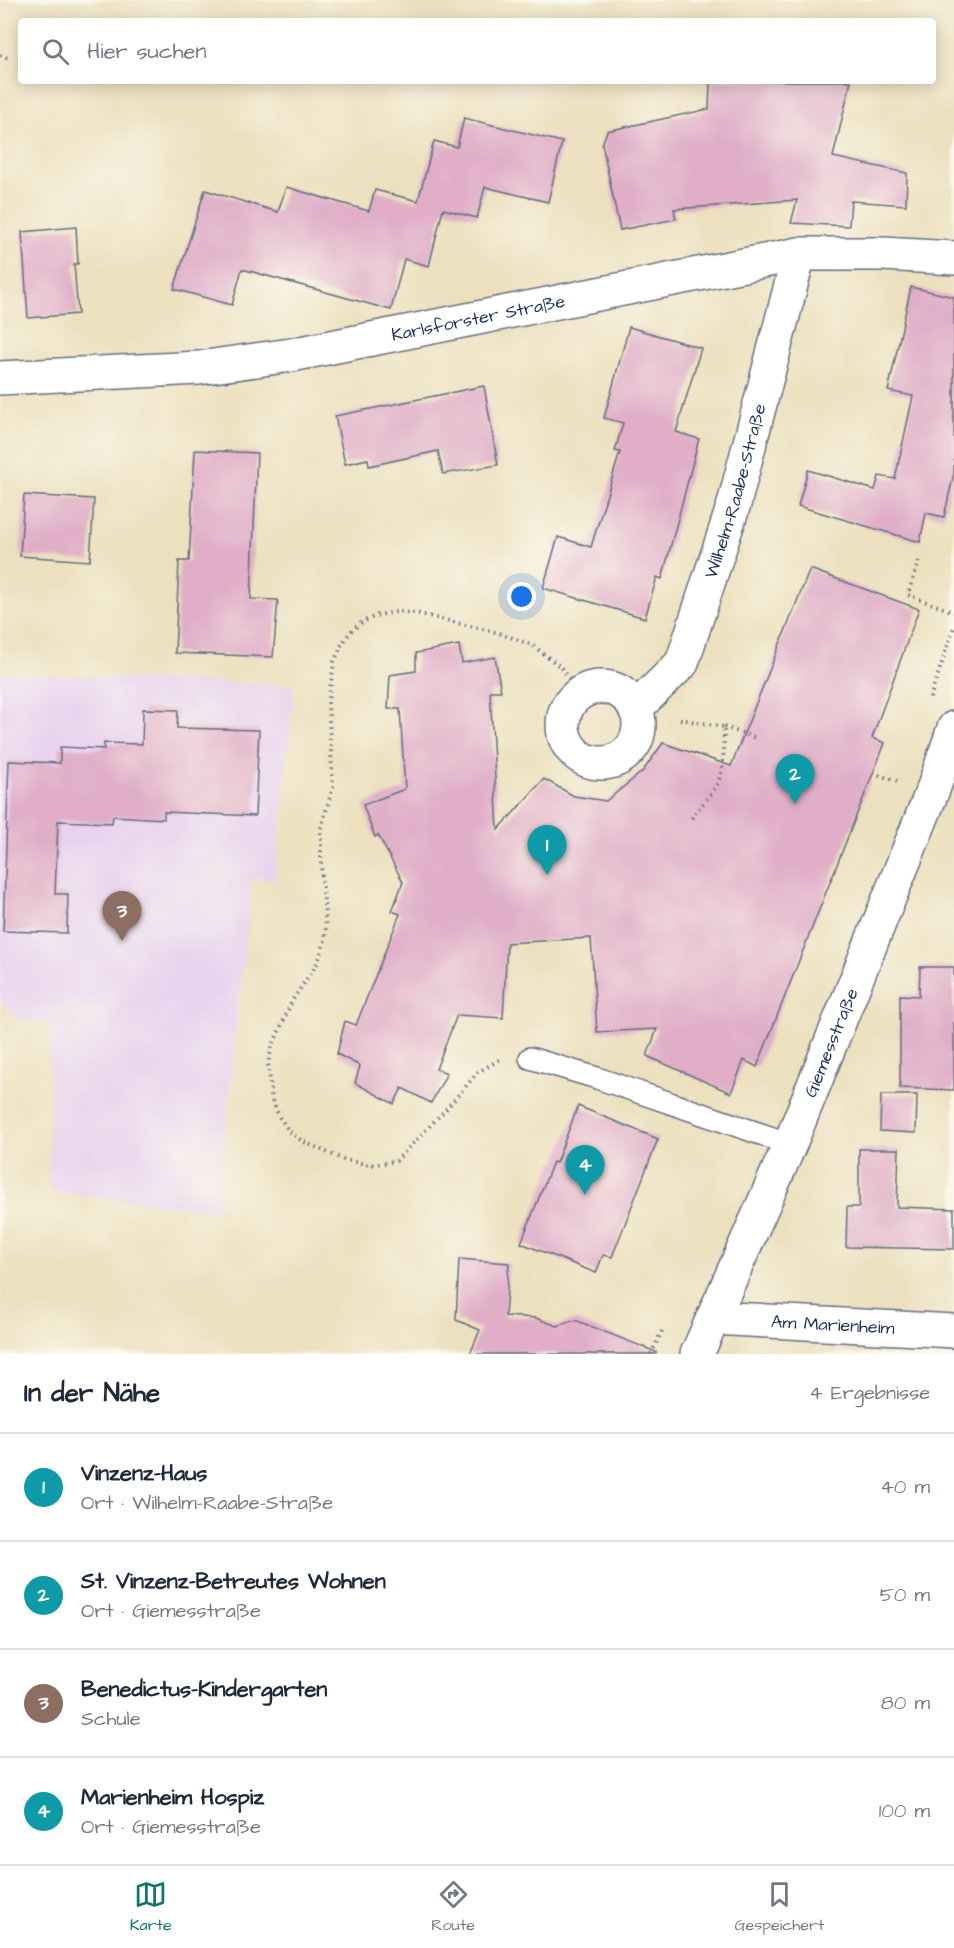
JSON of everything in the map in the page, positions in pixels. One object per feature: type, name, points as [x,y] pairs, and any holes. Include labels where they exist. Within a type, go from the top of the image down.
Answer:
[{"type":"street","name":"Karlsforster Straße","points":[[0,378],[199,368],[291,355],[799,254],[883,254],[954,258]]},
{"type":"street","name":"Wilhelm-Raabe-Straße","points":[[635,709],[682,663],[735,504],[799,254]]},
{"type":"street","points":[[610,688],[621,693],[635,709],[639,722],[638,735],[632,747],[623,757],[611,762],[598,763],[585,760],[570,747],[563,729],[564,716],[570,704],[579,695],[589,689],[610,688]]},
{"type":"street","name":"Giemesstraße","points":[[697,1354],[790,1144],[934,787],[954,728]]},
{"type":"street","name":"Am Marienheim","points":[[713,1318],[954,1331]]},
{"type":"lane","points":[[530,1058],[597,1078],[790,1144]]},
{"type":"path","points":[[0,55],[10,59]]},
{"type":"path","points":[[919,561],[908,595],[954,612]]},
{"type":"path","points":[[530,1058],[499,1060],[478,1072],[396,1161],[371,1165],[344,1160],[324,1152],[302,1141],[289,1131],[276,1109],[269,1083],[268,1063],[272,1047],[292,1001],[318,962],[325,939],[321,828],[333,787],[329,682],[334,662],[350,632],[362,622],[378,615],[396,612],[416,613],[499,633],[532,645],[552,659],[562,668],[579,695]]},
{"type":"path","points":[[635,709],[724,728],[756,738]]},
{"type":"path","points":[[690,821],[697,808],[717,786],[721,775],[724,728]]},
{"type":"shaded area","points":[[0,673],[294,686],[275,880],[252,877],[217,1211],[49,1191],[50,1022],[23,1021],[0,1002]]},
{"type":"building","points":[[710,84],[850,84],[833,157],[907,173],[906,205],[851,201],[849,226],[791,223],[797,200],[674,209],[676,219],[620,230],[602,144],[607,131],[709,109]]},
{"type":"building","points":[[464,118],[562,142],[548,202],[485,187],[477,218],[443,209],[429,266],[404,259],[391,310],[242,269],[232,305],[174,289],[205,190],[278,212],[286,187],[369,211],[375,190],[418,201],[434,141],[457,147]]},
{"type":"building","points":[[76,227],[78,264],[74,264],[78,314],[28,318],[22,232]]},
{"type":"building","points":[[911,287],[954,297],[954,473],[944,517],[926,513],[920,542],[798,506],[808,470],[875,490],[879,476],[895,479],[913,396],[888,391]]},
{"type":"building","points":[[629,327],[701,348],[676,432],[699,439],[662,579],[657,577],[645,618],[543,588],[558,537],[591,547],[620,452],[615,451],[623,423],[604,418]]},
{"type":"building","points":[[484,386],[498,465],[443,474],[438,451],[369,466],[368,459],[345,464],[335,416]]},
{"type":"building","points":[[195,450],[257,453],[251,599],[278,600],[273,657],[175,653],[179,561],[189,561]]},
{"type":"building","points":[[24,495],[94,499],[90,561],[20,556]]},
{"type":"building","points":[[810,569],[919,609],[872,738],[885,743],[757,1067],[744,1060],[731,1093],[647,1056],[657,1029],[597,1032],[591,938],[507,943],[503,1018],[457,1015],[436,1069],[447,1073],[431,1103],[402,1088],[394,1104],[355,1083],[360,1066],[337,1054],[345,1021],[356,1025],[400,914],[392,911],[403,882],[378,835],[375,837],[363,805],[405,789],[400,709],[388,709],[390,675],[416,671],[416,653],[459,645],[462,663],[495,657],[501,691],[490,691],[498,830],[544,779],[574,796],[606,801],[643,771],[663,743],[731,766]]},
{"type":"building","points":[[143,709],[178,710],[177,728],[259,730],[255,816],[164,812],[164,819],[113,816],[112,823],[58,821],[55,894],[68,894],[67,933],[3,931],[9,761],[60,763],[60,747],[104,749],[104,743],[142,744]]},
{"type":"building","points":[[920,967],[954,967],[954,1090],[900,1088],[900,995],[919,996]]},
{"type":"building","points":[[881,1095],[917,1095],[916,1133],[880,1131]]},
{"type":"building","points":[[578,1106],[658,1139],[612,1257],[603,1255],[596,1273],[521,1243]]},
{"type":"building","points":[[859,1149],[899,1149],[897,1207],[954,1209],[954,1249],[846,1247],[847,1207],[859,1207]]},
{"type":"building","points":[[459,1259],[509,1263],[505,1316],[536,1318],[557,1326],[575,1320],[656,1352],[656,1354],[470,1354],[480,1330],[456,1320]]},
{"type":"place","name":"St. Vinzenz-Betreutes Wohnen","points":[[795,804]]},
{"type":"place","name":"Vinzenz-Haus","points":[[547,875]]},
{"type":"place","name":"Benedictus-Kindergarten","points":[[122,941]]},
{"type":"place","name":"Marienheim Hospiz","points":[[585,1195]]}]
